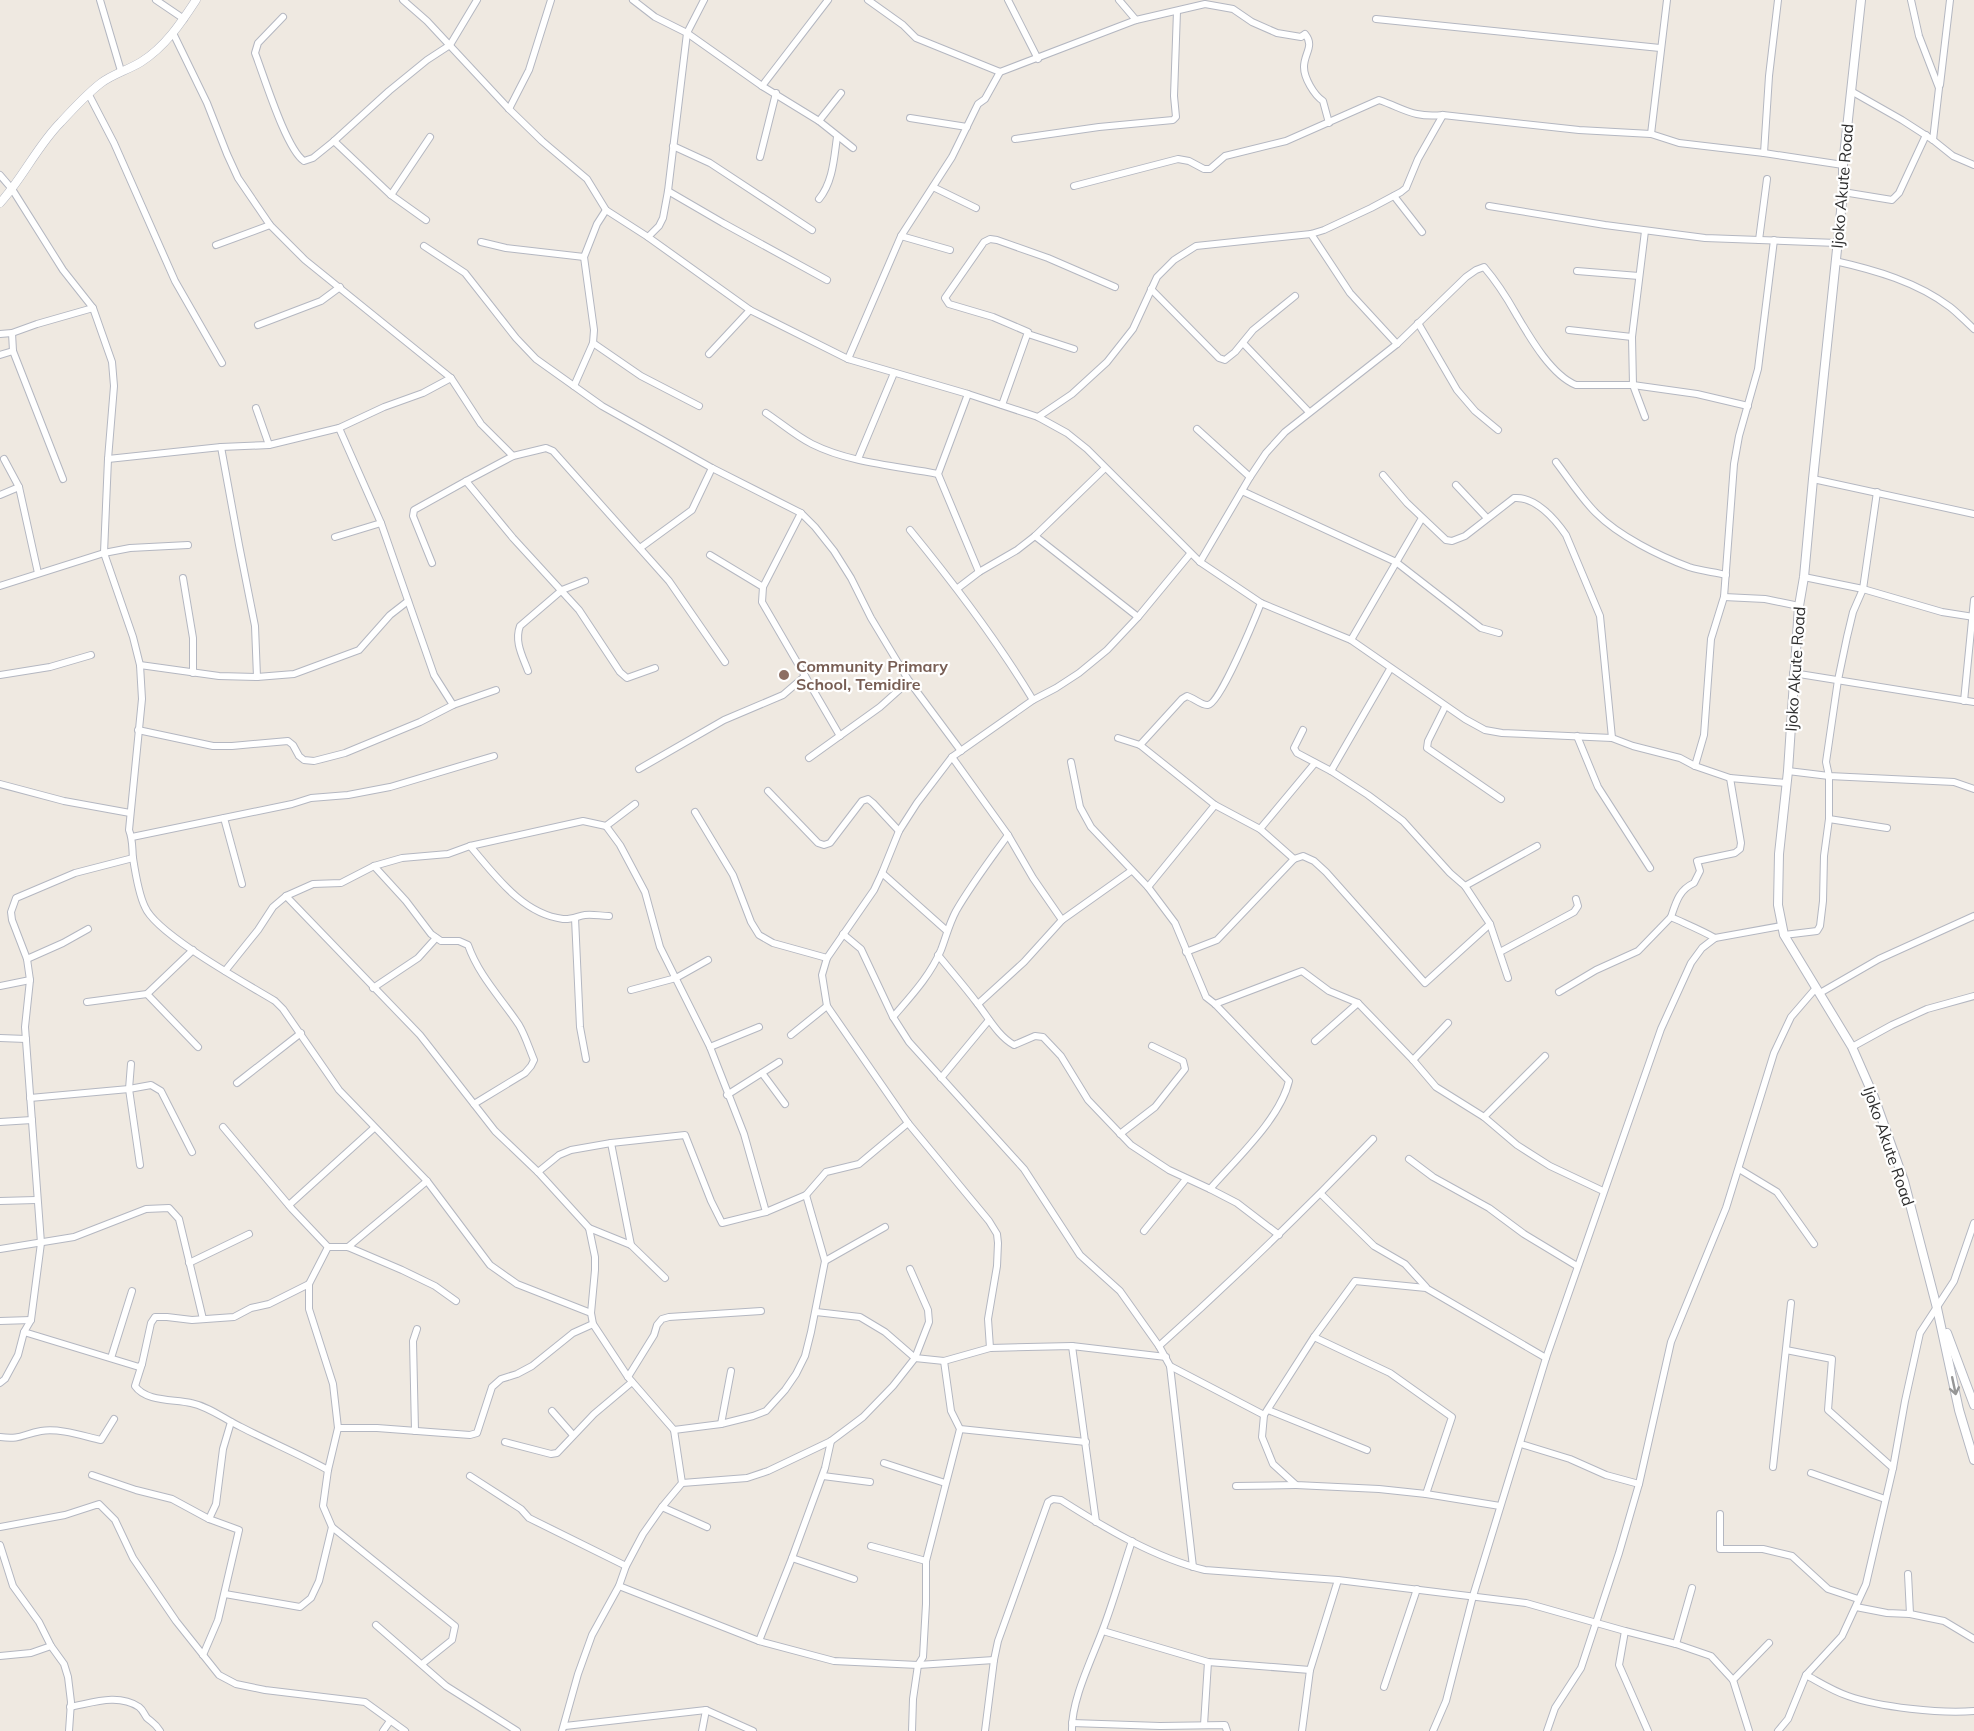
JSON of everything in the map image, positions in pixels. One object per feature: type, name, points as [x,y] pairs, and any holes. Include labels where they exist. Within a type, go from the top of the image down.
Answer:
[{"type":"main road","name":"Ijoko Akute Road","points":[[1861,0],[1804,577],[1799,606],[1788,771],[1779,854],[1778,905],[1784,935],[1852,1047],[1874,1097],[1904,1181],[1937,1308],[1959,1410],[1974,1460]]},
{"type":"main road","name":"Ijoko Akute Road","points":[[1937,1308],[1974,1405]]},
{"type":"street","points":[[100,0],[121,71]]},
{"type":"street","points":[[156,0],[184,19]]},
{"type":"street","points":[[0,203],[59,123],[100,84],[141,62],[156,51],[184,19],[196,0]]},
{"type":"street","points":[[403,0],[427,21],[509,109],[587,179],[606,210],[750,310],[848,359],[1038,417],[1067,433],[1200,562],[1261,603],[1351,640],[1445,707],[1485,730],[1502,734],[1612,738],[1680,758],[1695,766],[1730,778],[1786,783]]},
{"type":"street","points":[[283,17],[258,43],[255,53],[297,157],[304,161],[313,158],[389,91],[450,45],[477,0]]},
{"type":"street","points":[[509,109],[529,70],[551,0]]},
{"type":"street","points":[[633,0],[655,17],[687,33],[762,86],[819,121],[853,148]]},
{"type":"street","points":[[648,237],[659,226],[663,218],[687,33],[704,0]]},
{"type":"street","points":[[762,86],[828,0]]},
{"type":"street","points":[[1008,0],[1038,59]]},
{"type":"street","points":[[1119,0],[1136,20]]},
{"type":"street","points":[[1651,134],[1666,0]]},
{"type":"street","points":[[1764,153],[1769,76],[1778,0]]},
{"type":"street","points":[[1911,0],[1919,36],[1940,88]]},
{"type":"street","points":[[1933,140],[1950,0]]},
{"type":"street","points":[[870,1],[903,25],[916,38],[1000,72],[1136,20],[1204,2],[1233,9],[1277,33],[1301,37],[1305,34],[1310,40],[1310,49],[1304,67],[1315,96],[1323,101],[1329,123]]},
{"type":"street","points":[[1015,139],[1173,120],[1176,117],[1174,96],[1177,11]]},
{"type":"street","points":[[1376,18],[1660,48]]},
{"type":"street","points":[[173,33],[207,103],[238,178],[270,225],[305,260],[451,378],[481,424],[513,456]]},
{"type":"street","points":[[848,359],[901,236],[952,157],[978,104],[985,99],[1000,72]]},
{"type":"street","points":[[1851,91],[1926,135],[1953,156],[1974,165]]},
{"type":"street","points":[[760,157],[776,93]]},
{"type":"street","points":[[819,121],[841,93]]},
{"type":"street","points":[[89,95],[114,143],[175,281],[222,363]]},
{"type":"street","points":[[1074,186],[1178,159],[1210,169],[1225,156],[1286,141],[1379,100],[1409,114],[1426,117],[1443,115],[1578,130],[1651,134],[1679,143],[1843,165]]},
{"type":"street","points":[[1038,417],[1072,394],[1107,362],[1133,329],[1157,277],[1173,260],[1197,246],[1311,234],[1394,196],[1406,188],[1418,159],[1443,115]]},
{"type":"street","points":[[910,118],[967,127]]},
{"type":"street","points":[[1843,192],[1892,200],[1899,193],[1926,135]]},
{"type":"street","points":[[391,195],[430,137]]},
{"type":"street","points":[[819,199],[829,179],[837,137]]},
{"type":"street","points":[[334,141],[391,195],[426,220]]},
{"type":"street","points":[[673,146],[710,163],[812,230]]},
{"type":"street","points":[[0,175],[12,189],[63,270],[93,308],[112,362],[114,386],[104,553],[140,664],[142,699],[129,831],[144,907],[158,924],[193,950],[275,1001],[284,1009],[339,1090],[427,1181],[490,1265],[517,1284],[591,1313]]},
{"type":"street","points":[[1759,240],[1767,179]]},
{"type":"street","points":[[933,187],[976,207]]},
{"type":"street","points":[[668,191],[827,280]]},
{"type":"street","points":[[1394,196],[1422,232]]},
{"type":"street","points":[[1489,206],[1645,231],[1705,238],[1837,243]]},
{"type":"street","points":[[574,386],[592,343],[594,330],[584,257],[597,224],[606,210]]},
{"type":"street","points":[[216,245],[270,225]]},
{"type":"street","points":[[1645,231],[1632,337],[1633,385],[1645,417]]},
{"type":"street","points":[[1311,234],[1350,293],[1397,344]]},
{"type":"street","points":[[901,236],[950,250]]},
{"type":"street","points":[[1074,349],[1028,334],[1027,331],[993,317],[949,304],[945,298],[947,293],[984,242],[990,239],[1048,258],[1115,287]]},
{"type":"street","points":[[1695,766],[1704,735],[1712,639],[1724,597],[1733,473],[1739,436],[1758,369],[1774,240]]},
{"type":"street","points":[[481,242],[506,249],[584,257]]},
{"type":"street","points":[[424,246],[465,273],[516,338],[536,359],[602,406],[712,468],[801,513],[834,551],[909,681],[961,751]]},
{"type":"street","points":[[1835,261],[1868,268],[1902,280],[1950,307],[1974,329]]},
{"type":"street","points":[[1200,562],[1250,477],[1266,453],[1285,432],[1397,344],[1466,277],[1485,267],[1528,336],[1548,362],[1567,381],[1576,385],[1633,385],[1697,394],[1748,406]]},
{"type":"street","points":[[1577,271],[1639,276]]},
{"type":"street","points":[[258,325],[321,301],[340,287]]},
{"type":"street","points":[[1151,289],[1219,358],[1225,360],[1253,330],[1294,296]]},
{"type":"street","points":[[0,334],[12,333],[93,308]]},
{"type":"street","points":[[709,354],[750,310]]},
{"type":"street","points":[[1418,323],[1457,390],[1475,411],[1498,430]]},
{"type":"street","points":[[1569,330],[1632,337]]},
{"type":"street","points":[[12,333],[13,351],[63,479]]},
{"type":"street","points":[[1002,405],[1028,334]]},
{"type":"street","points":[[592,343],[641,376],[699,406]]},
{"type":"street","points":[[1243,343],[1309,412]]},
{"type":"street","points":[[0,355],[13,351]]},
{"type":"street","points":[[858,459],[894,373]]},
{"type":"street","points":[[108,459],[221,447],[269,445],[339,428],[384,407],[423,393],[451,378]]},
{"type":"street","points":[[968,394],[938,474],[979,572]]},
{"type":"street","points":[[256,408],[269,445]]},
{"type":"street","points":[[766,413],[812,444],[858,459],[938,474]]},
{"type":"street","points":[[339,428],[381,523],[434,675],[453,705]]},
{"type":"street","points":[[1197,429],[1250,477]]},
{"type":"street","points":[[221,447],[255,626],[257,677]]},
{"type":"street","points":[[432,562],[413,516],[414,510],[513,456],[546,448],[553,451],[669,581],[725,662]]},
{"type":"street","points":[[4,459],[18,487],[38,573]]},
{"type":"street","points":[[1556,462],[1598,515],[1617,530],[1639,544],[1690,567],[1726,575]]},
{"type":"street","points":[[640,548],[692,510],[712,468]]},
{"type":"street","points":[[958,588],[1035,536],[1104,469]]},
{"type":"street","points":[[1383,475],[1407,503],[1446,540],[1452,541],[1465,536],[1514,498],[1524,498],[1551,516],[1566,534],[1600,616],[1612,738]]},
{"type":"street","points":[[1813,479],[1974,514]]},
{"type":"street","points":[[466,481],[513,538],[579,610],[620,672],[627,678],[655,668]]},
{"type":"street","points":[[1456,485],[1487,518]]},
{"type":"street","points":[[0,495],[18,487]]},
{"type":"street","points":[[1242,491],[1396,562],[1481,628],[1499,633]]},
{"type":"street","points":[[1784,935],[1816,931],[1820,926],[1824,856],[1829,819],[1829,776],[1826,762],[1838,680],[1853,612],[1863,589],[1876,492]]},
{"type":"street","points":[[801,513],[763,587],[762,602],[840,736]]},
{"type":"street","points":[[1351,640],[1422,518]]},
{"type":"street","points":[[335,537],[381,523]]},
{"type":"street","points":[[910,530],[958,588],[1009,659],[1033,700]]},
{"type":"street","points":[[1035,536],[1138,617]]},
{"type":"street","points":[[0,586],[104,553],[130,548],[188,545]]},
{"type":"street","points":[[990,1348],[988,1319],[997,1266],[997,1234],[989,1221],[908,1123],[827,1006],[822,975],[827,958],[874,890],[899,831],[952,757],[1107,651],[1190,554]]},
{"type":"street","points":[[710,555],[763,587]]},
{"type":"street","points":[[1804,577],[1863,589],[1942,612],[1973,617]]},
{"type":"street","points":[[183,578],[193,638],[193,673]]},
{"type":"street","points":[[528,671],[518,642],[517,634],[520,626],[562,590],[585,581]]},
{"type":"street","points":[[1724,597],[1765,599],[1799,606]]},
{"type":"street","points":[[1964,701],[1974,600]]},
{"type":"street","points":[[140,664],[219,676],[257,677],[294,674],[359,650],[390,615],[408,601]]},
{"type":"street","points":[[1140,745],[1187,696],[1204,705],[1209,706],[1214,703],[1229,676],[1261,603]]},
{"type":"street","points":[[0,675],[50,667],[91,655]]},
{"type":"street","points":[[1331,771],[1390,669]]},
{"type":"street","points":[[1793,673],[1974,702]]},
{"type":"street","points":[[639,769],[724,720],[783,695],[805,676]]},
{"type":"street","points":[[808,758],[880,707],[909,681]]},
{"type":"street","points":[[138,730],[213,746],[288,741],[304,760],[314,760],[345,753],[420,722],[453,705],[496,690]]},
{"type":"street","points":[[1445,707],[1428,741],[1427,748],[1502,799]]},
{"type":"street","points":[[1303,730],[1294,748],[1297,753],[1331,771],[1403,821],[1450,873],[1465,886],[1490,924],[1508,978]]},
{"type":"street","points":[[1577,736],[1598,787],[1650,868]]},
{"type":"street","points":[[1118,738],[1140,745],[1215,805],[1260,829],[1294,859]]},
{"type":"street","points":[[132,837],[292,804],[311,798],[348,795],[390,787],[494,756]]},
{"type":"street","points":[[952,757],[1008,835],[1033,878],[1062,920]]},
{"type":"street","points":[[1071,762],[1080,807],[1091,827],[1148,887],[1175,923],[1206,998],[1215,1004],[1289,1081],[1284,1098],[1273,1117],[1210,1189]]},
{"type":"street","points":[[1260,829],[1315,763]]},
{"type":"street","points":[[1788,771],[1829,776],[1953,782],[1974,789]]},
{"type":"street","points":[[1559,992],[1596,970],[1638,951],[1671,917],[1685,887],[1694,883],[1700,872],[1697,861],[1735,853],[1740,849],[1741,843],[1730,778]]},
{"type":"street","points":[[0,784],[64,801],[130,813]]},
{"type":"street","points":[[768,791],[818,843],[824,845],[830,843],[862,801],[868,799],[899,831]]},
{"type":"street","points":[[606,826],[635,804]]},
{"type":"street","points":[[1148,887],[1215,805]]},
{"type":"street","points":[[695,812],[733,875],[751,922],[759,935],[773,943],[827,958]]},
{"type":"street","points":[[224,818],[242,884]]},
{"type":"street","points":[[1829,819],[1887,828]]},
{"type":"street","points":[[225,971],[273,907],[286,896],[313,884],[341,884],[374,866],[402,858],[448,854],[470,846],[583,821],[606,826],[620,845],[645,892],[660,947],[710,1047],[744,1134],[766,1212]]},
{"type":"street","points":[[893,1017],[920,986],[938,956],[955,913],[1008,835]]},
{"type":"street","points":[[470,846],[502,883],[525,903],[542,913],[563,919],[585,915],[609,916]]},
{"type":"street","points":[[1465,886],[1537,846]]},
{"type":"street","points":[[1186,952],[1217,940],[1294,859],[1303,856],[1314,861],[1352,900],[1425,983],[1490,924]]},
{"type":"street","points":[[2,1380],[18,1355],[24,1332],[31,1320],[40,1243],[25,1019],[30,980],[27,959],[11,912],[16,898],[75,873],[133,858]]},
{"type":"street","points":[[374,866],[406,901],[431,934],[441,941],[459,941],[468,945],[473,961],[520,1026],[534,1059],[525,1073],[474,1104]]},
{"type":"street","points":[[978,1004],[1024,962],[1062,920],[1131,871]]},
{"type":"street","points":[[882,873],[947,931]]},
{"type":"street","points":[[286,896],[420,1035],[495,1131],[538,1172],[589,1228],[631,1245],[665,1278]]},
{"type":"street","points":[[1500,952],[1574,912],[1578,906],[1576,899]]},
{"type":"street","points":[[1547,1731],[1555,1708],[1581,1668],[1640,1485],[1671,1342],[1699,1276],[1739,1169],[1774,1053],[1791,1017],[1818,991],[1933,933],[1974,916]]},
{"type":"street","points":[[1671,917],[1715,938]]},
{"type":"street","points":[[575,918],[580,1027],[586,1059]]},
{"type":"street","points":[[1433,1731],[1446,1701],[1473,1596],[1546,1358],[1661,1029],[1691,963],[1702,948],[1715,938],[1781,926]]},
{"type":"street","points":[[27,959],[63,943],[88,928]]},
{"type":"street","points":[[843,934],[861,949],[893,1017],[909,1042],[1032,1178],[1080,1255],[1120,1291],[1166,1357],[1170,1366],[1193,1567]]},
{"type":"street","points":[[373,988],[418,958],[436,938]]},
{"type":"street","points":[[87,1002],[147,994],[193,950]]},
{"type":"street","points":[[938,956],[1009,1042],[1014,1045],[1035,1036],[1043,1037],[1062,1056],[1088,1100],[1142,1154],[1186,1179],[1236,1203],[1278,1235]]},
{"type":"street","points":[[631,990],[676,978],[708,960]]},
{"type":"street","points":[[1215,1004],[1302,971],[1329,991],[1358,1003],[1436,1087],[1484,1117],[1518,1145],[1550,1166],[1603,1191]]},
{"type":"street","points":[[0,986],[30,980]]},
{"type":"street","points":[[147,994],[198,1047]]},
{"type":"street","points":[[1852,1047],[1927,1009],[1974,996]]},
{"type":"street","points":[[1315,1041],[1358,1003]]},
{"type":"street","points":[[792,1035],[827,1006]]},
{"type":"street","points":[[941,1078],[989,1020]]},
{"type":"street","points":[[1413,1060],[1448,1023]]},
{"type":"street","points":[[710,1047],[759,1028]]},
{"type":"street","points":[[237,1083],[301,1033]]},
{"type":"street","points":[[0,1038],[26,1039]]},
{"type":"street","points":[[1120,1134],[1155,1107],[1185,1069],[1184,1061],[1152,1046]]},
{"type":"street","points":[[1484,1117],[1545,1056]]},
{"type":"street","points":[[727,1095],[779,1062]]},
{"type":"street","points":[[131,1064],[129,1089],[140,1165]]},
{"type":"street","points":[[762,1073],[785,1104]]},
{"type":"street","points":[[30,1098],[151,1085],[161,1091],[192,1152]]},
{"type":"street","points":[[0,1122],[32,1120]]},
{"type":"street","points":[[538,1172],[559,1155],[571,1150],[685,1135],[722,1223],[766,1212],[806,1195],[826,1172],[859,1164],[908,1123]]},
{"type":"street","points":[[223,1127],[328,1247],[348,1247],[435,1286],[456,1301]]},
{"type":"street","points":[[289,1204],[374,1128]]},
{"type":"street","points":[[1159,1346],[1321,1194],[1373,1139]]},
{"type":"street","points":[[611,1143],[631,1245]]},
{"type":"street","points":[[1409,1159],[1432,1177],[1490,1209],[1577,1266]]},
{"type":"street","points":[[1739,1169],[1777,1192],[1814,1244]]},
{"type":"street","points":[[1144,1231],[1186,1179]]},
{"type":"street","points":[[348,1247],[427,1181]]},
{"type":"street","points":[[1321,1194],[1374,1246],[1405,1264],[1426,1288],[1546,1358]]},
{"type":"street","points":[[674,1430],[721,1424],[766,1411],[785,1390],[805,1356],[825,1261],[806,1195]]},
{"type":"street","points":[[0,1201],[36,1200]]},
{"type":"street","points":[[0,1250],[74,1237],[146,1209],[169,1208],[179,1219],[203,1319]]},
{"type":"street","points":[[1778,1731],[1788,1719],[1806,1675],[1842,1636],[1866,1584],[1893,1468],[1920,1333],[1954,1281],[1974,1223]]},
{"type":"street","points":[[825,1261],[885,1227]]},
{"type":"street","points":[[589,1228],[595,1257],[592,1324],[630,1380],[674,1430],[682,1482],[643,1534],[626,1566],[619,1586],[592,1635],[578,1674],[564,1728],[706,1710],[753,1731]]},
{"type":"street","points":[[189,1263],[249,1234]]},
{"type":"street","points":[[328,1247],[309,1284],[309,1309],[333,1384],[338,1428],[328,1470],[324,1506],[332,1527],[455,1626],[452,1640],[422,1664]]},
{"type":"street","points":[[682,1482],[747,1478],[778,1467],[831,1441],[863,1418],[915,1358],[930,1322],[910,1269]]},
{"type":"street","points":[[1296,1485],[1273,1464],[1262,1437],[1266,1413],[1314,1337],[1355,1281],[1426,1288]]},
{"type":"street","points":[[309,1284],[269,1304],[251,1308],[234,1317],[192,1320],[155,1317],[150,1323],[135,1386],[139,1391],[164,1400],[191,1403],[215,1412],[328,1470]]},
{"type":"street","points":[[111,1358],[132,1291]]},
{"type":"street","points":[[1773,1467],[1791,1303]]},
{"type":"street","points":[[505,1442],[551,1454],[557,1453],[630,1380],[662,1319],[761,1311]]},
{"type":"street","points":[[816,1312],[860,1317],[885,1332],[915,1358],[944,1362],[990,1348],[1072,1346],[1166,1357]]},
{"type":"street","points":[[0,1321],[31,1320]]},
{"type":"street","points":[[338,1428],[470,1435],[477,1433],[492,1387],[501,1379],[532,1366],[573,1333],[592,1324]]},
{"type":"street","points":[[415,1431],[412,1341],[417,1329]]},
{"type":"street","points":[[24,1332],[139,1367],[142,1364]]},
{"type":"street","points":[[1314,1337],[1389,1373],[1452,1417],[1426,1494]]},
{"type":"street","points":[[1072,1346],[1096,1522]]},
{"type":"street","points":[[1786,1350],[1832,1359],[1828,1410],[1893,1468]]},
{"type":"street","points":[[912,1731],[913,1699],[918,1665],[923,1657],[926,1561],[960,1429],[951,1411],[944,1362]]},
{"type":"street","points":[[1170,1366],[1266,1413],[1366,1450]]},
{"type":"street","points":[[721,1424],[731,1371]]},
{"type":"street","points":[[552,1411],[573,1435]]},
{"type":"street","points":[[0,1437],[12,1439],[46,1430],[101,1440],[114,1419]]},
{"type":"street","points":[[209,1519],[216,1504],[223,1449],[231,1422]]},
{"type":"street","points":[[960,1429],[1086,1442]]},
{"type":"street","points":[[759,1641],[823,1476],[831,1441]]},
{"type":"street","points":[[1521,1444],[1640,1485]]},
{"type":"street","points":[[884,1463],[945,1483]]},
{"type":"street","points":[[1811,1473],[1885,1500]]},
{"type":"street","points":[[92,1475],[136,1490],[172,1498],[209,1519],[239,1530],[218,1620],[203,1655]]},
{"type":"street","points":[[470,1476],[521,1509],[529,1518],[626,1566]]},
{"type":"street","points":[[823,1476],[870,1482]]},
{"type":"street","points":[[1236,1486],[1296,1485],[1379,1489],[1500,1506]]},
{"type":"street","points":[[985,1731],[998,1641],[1048,1502],[1053,1499],[1061,1500],[1132,1541],[1193,1567],[1218,1572],[1338,1580],[1526,1603],[1676,1644],[1711,1656],[1733,1680],[1749,1731]]},
{"type":"street","points":[[0,1527],[65,1515],[99,1504],[115,1520],[133,1558],[176,1621],[219,1675],[236,1684],[290,1694],[365,1702],[405,1731]]},
{"type":"street","points":[[662,1507],[707,1527]]},
{"type":"street","points":[[1720,1514],[1720,1549],[1763,1549],[1792,1556],[1828,1589],[1858,1599]]},
{"type":"street","points":[[225,1594],[300,1607],[311,1598],[319,1581],[332,1527]]},
{"type":"street","points":[[1072,1731],[1072,1723],[1086,1673],[1132,1541]]},
{"type":"street","points":[[0,1545],[13,1586],[39,1622],[51,1646],[64,1664],[71,1702],[69,1731]]},
{"type":"street","points":[[872,1546],[926,1561]]},
{"type":"street","points":[[792,1558],[854,1579]]},
{"type":"street","points":[[1908,1574],[1910,1614]]},
{"type":"street","points":[[1302,1731],[1310,1670],[1338,1580]]},
{"type":"street","points":[[619,1586],[759,1641],[834,1661],[918,1665],[994,1660]]},
{"type":"street","points":[[1676,1644],[1692,1588]]},
{"type":"street","points":[[1384,1687],[1417,1589]]},
{"type":"street","points":[[1856,1607],[1944,1621],[1974,1639]]},
{"type":"street","points":[[376,1625],[446,1686],[517,1731]]},
{"type":"street","points":[[1102,1631],[1208,1662],[1310,1670]]},
{"type":"street","points":[[1625,1631],[1619,1665],[1648,1731]]},
{"type":"street","points":[[1733,1680],[1769,1643]]},
{"type":"street","points":[[0,1656],[31,1653],[51,1646]]},
{"type":"street","points":[[1204,1725],[1208,1662]]},
{"type":"street","points":[[1806,1675],[1848,1696],[1887,1706],[1958,1712],[1974,1711]]},
{"type":"street","points":[[70,1707],[110,1700],[126,1700],[141,1708],[160,1731]]},
{"type":"street","points":[[702,1731],[706,1710]]},
{"type":"street","points":[[383,1731],[390,1720]]},
{"type":"street","points":[[1072,1723],[1225,1725],[1227,1731]]},
{"type":"place","name":"Community Primary School, Temidire","points":[[784,675]]}]
